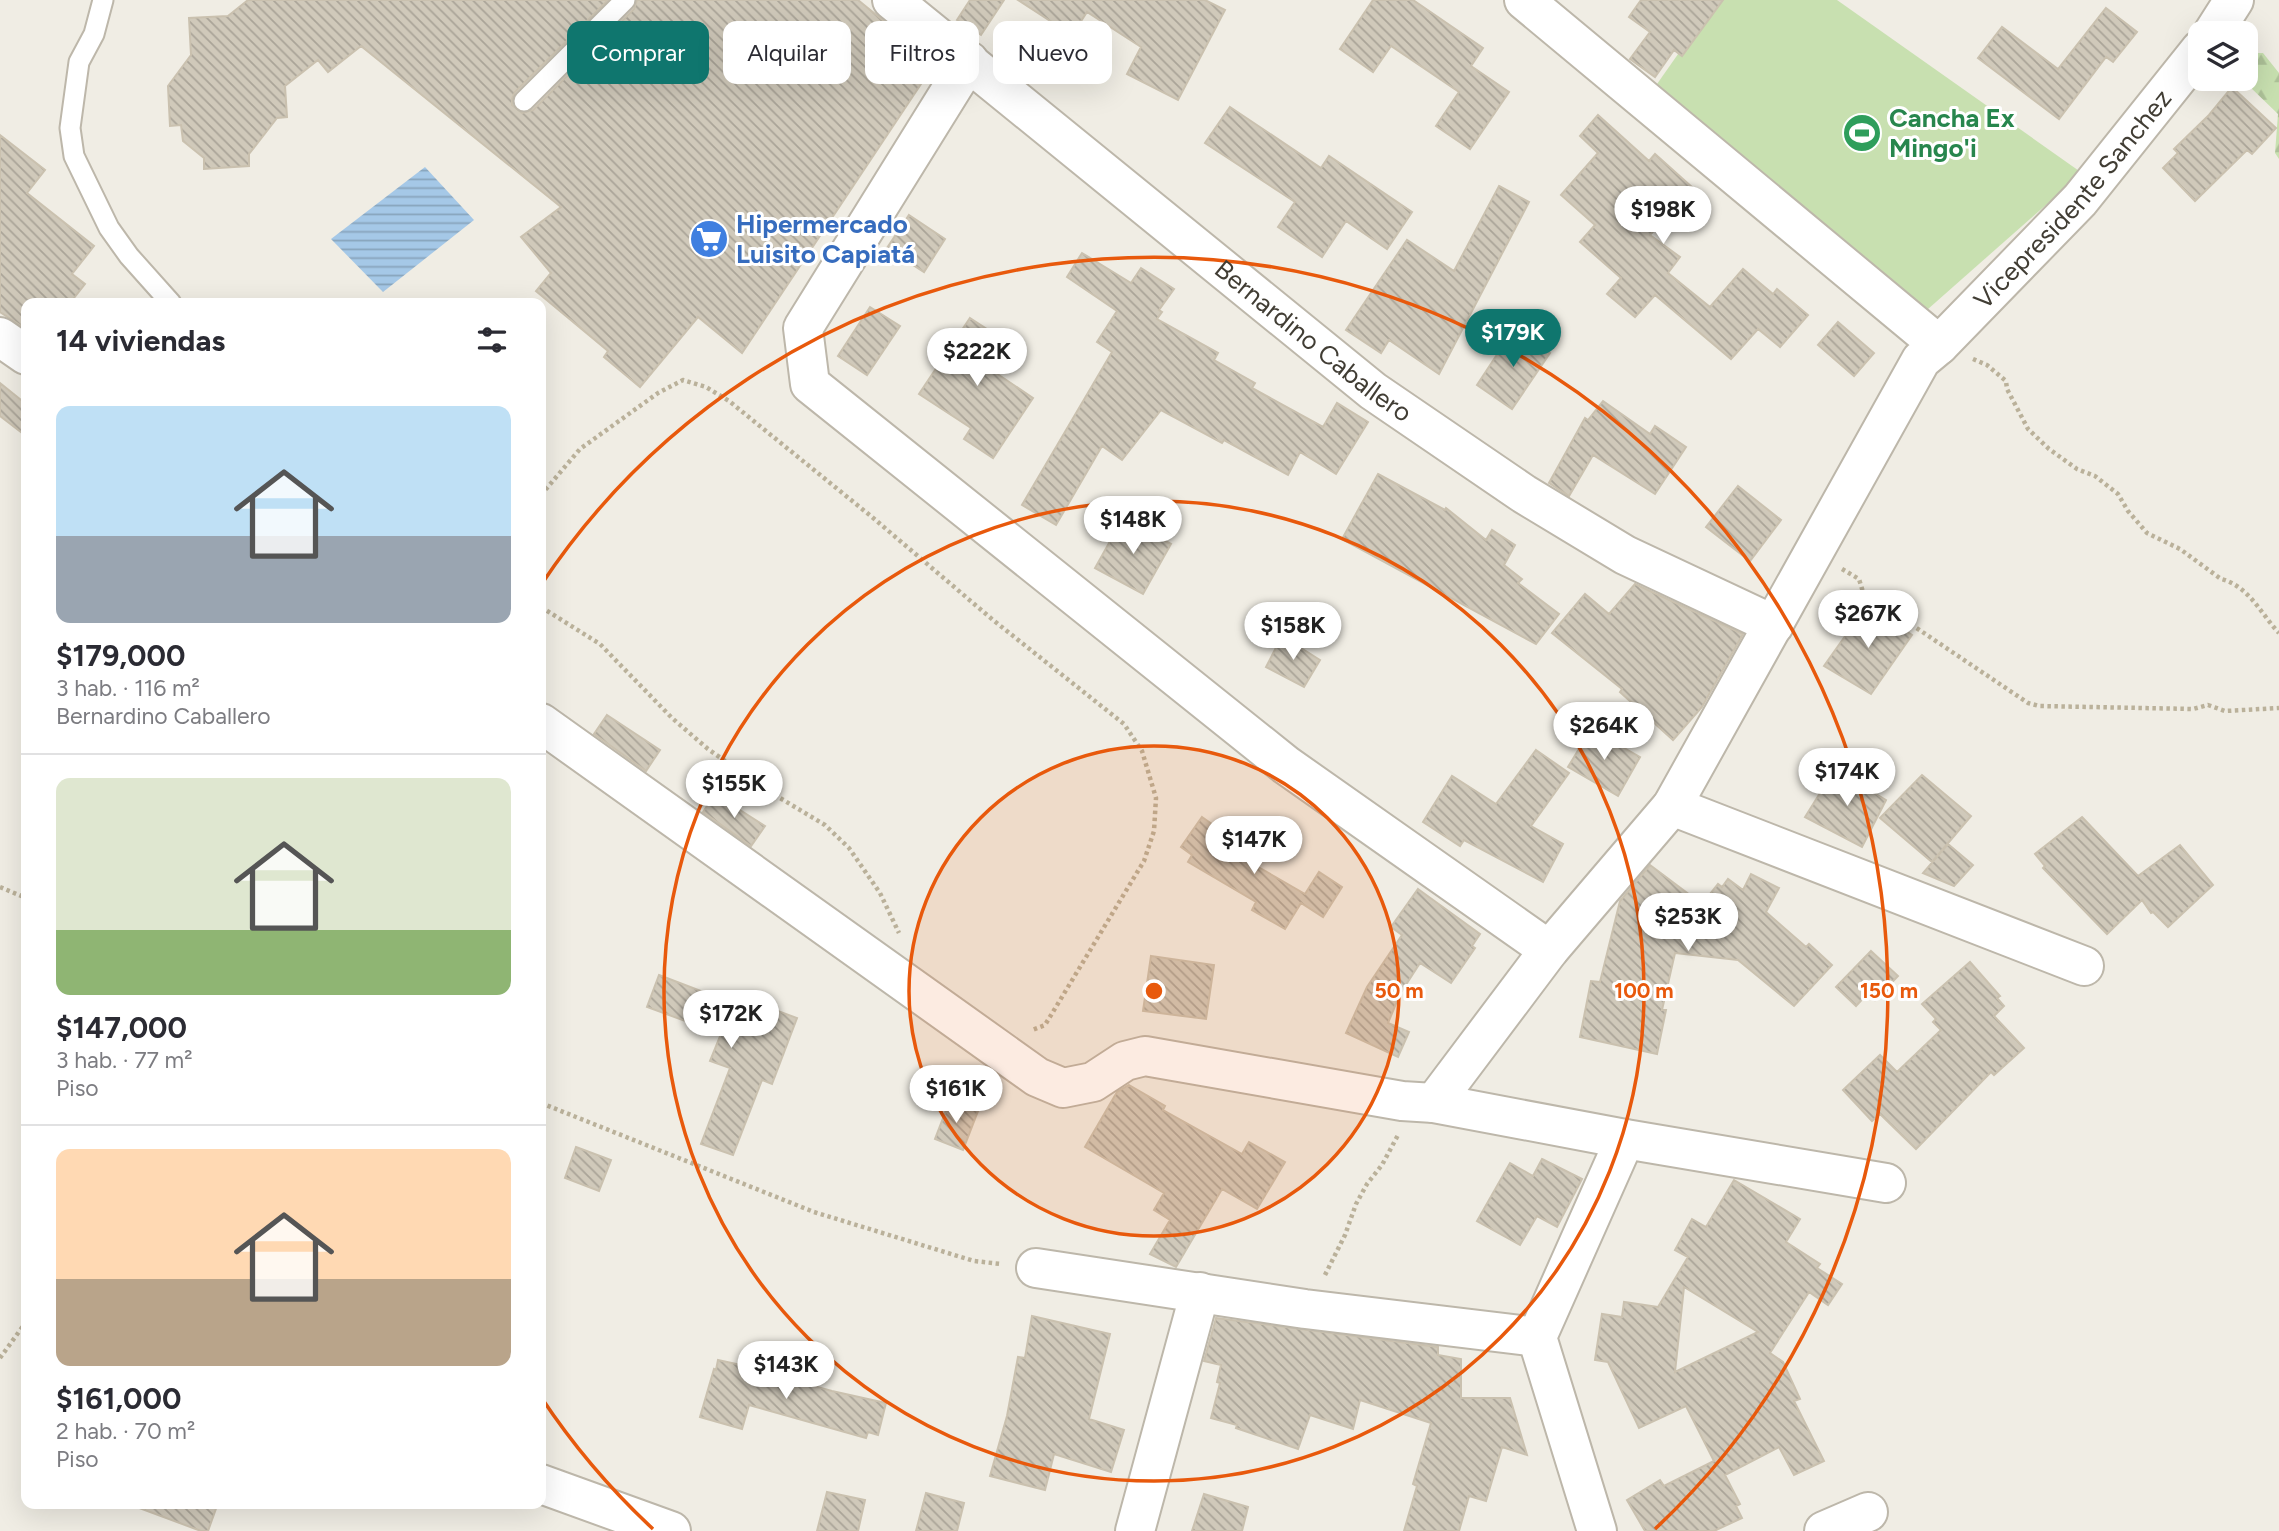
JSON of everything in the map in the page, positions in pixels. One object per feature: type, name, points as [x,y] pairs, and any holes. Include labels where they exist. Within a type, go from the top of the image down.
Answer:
[{"type":"street","name":"Bernardino Caballero","points":[[892,0],[919,21]]},
{"type":"street","points":[[1524,0],[1930,353]]},
{"type":"street","points":[[2221,21],[2234,0]]},
{"type":"street","name":"Vicepresidente Sanchez","points":[[1418,1102],[1672,806],[1813,554],[1930,353],[2080,200],[2188,65]]},
{"type":"street","name":"Bernardino Caballero","points":[[979,69],[1373,391],[1524,494],[1625,555],[1774,625]]},
{"type":"street","points":[[955,84],[803,328],[810,384],[1286,765],[1549,950]]},
{"type":"street","points":[[0,337],[21,352]]},
{"type":"street","points":[[546,727],[1037,1077],[1063,1088],[1093,1082],[1125,1061],[1145,1056],[1886,1183]]},
{"type":"street","points":[[1672,806],[2084,966]]},
{"type":"street","points":[[1597,1531],[1537,1337],[1625,1139]]},
{"type":"street","points":[[1037,1268],[1305,1309],[1537,1337]]},
{"type":"street","points":[[1135,1531],[1200,1292]]},
{"type":"street","points":[[546,1486],[671,1531]]},
{"type":"street","points":[[1824,1531],[1868,1512]]},
{"type":"lane","points":[[103,0],[94,34],[79,62],[70,128],[74,156],[109,228],[129,256],[167,298]]},
{"type":"lane","points":[[524,101],[625,0]]},
{"type":"path","points":[[1930,353],[1970,358],[1987,365],[2006,381],[2007,389],[2028,429],[2049,449],[2118,494],[2147,533],[2180,549],[2221,579],[2242,590],[2279,633]]},
{"type":"path","points":[[546,489],[580,449],[657,393],[683,380],[706,387],[729,401],[862,508],[993,620],[1124,724],[1142,751],[1156,798],[1154,831],[1144,861],[1045,1025],[1026,1031]]},
{"type":"path","points":[[1813,554],[1859,579],[1863,592],[2028,703],[2039,706],[2193,709],[2208,705],[2225,711],[2279,708]]},
{"type":"path","points":[[546,610],[600,644],[673,718],[708,749],[765,789],[825,825],[849,848],[880,893],[903,942]]},
{"type":"path","points":[[0,887],[21,896]]},
{"type":"path","points":[[1305,1309],[1318,1292],[1333,1255],[1345,1235],[1356,1204],[1418,1102]]},
{"type":"path","points":[[546,1105],[814,1212],[974,1261],[1037,1268]]},
{"type":"path","points":[[0,1358],[21,1329]]},
{"type":"green space","name":"Cancha Ex Mingo'i","points":[[1716,0],[1837,0],[2082,173],[1919,317],[1650,94]]},
{"type":"green space","points":[[2258,53],[2263,53],[2279,73],[2279,159],[2275,153],[2278,114],[2254,91],[2258,91]]},
{"type":"water","points":[[425,167],[474,220],[383,292],[331,239]]},
{"type":"building","name":"Hipermercado Luisito Capiatá","points":[[248,0],[608,0],[587,21],[567,21],[567,41],[515,92],[512,105],[522,113],[533,110],[567,76],[567,84],[709,84],[709,21],[622,21],[634,9],[637,0],[858,0],[884,21],[865,21],[865,84],[921,84],[742,353],[698,317],[640,387],[604,357],[608,351],[536,291],[551,273],[521,237],[561,207],[361,46],[328,72],[318,60],[285,86],[287,117],[277,118],[249,154],[249,166],[204,169],[204,158],[183,141],[181,125],[170,126],[168,86],[191,55],[189,18],[228,16]]},
{"type":"building","points":[[970,0],[1004,0],[981,35],[979,21],[957,20]]},
{"type":"building","points":[[1018,0],[1205,0],[1225,10],[1178,100],[1127,74],[1141,47],[1112,28],[1112,21],[1101,21],[1087,12],[1081,21],[1050,21]]},
{"type":"building","points":[[1373,0],[1413,0],[1483,48],[1471,66],[1509,92],[1470,149],[1436,126],[1459,92],[1391,46],[1373,72],[1340,49]]},
{"type":"building","points":[[1641,0],[1723,0],[1682,56],[1674,50],[1655,77],[1630,59],[1650,32],[1629,17]]},
{"type":"building","points":[[2106,8],[2137,32],[2113,62],[2106,57],[2059,119],[1978,58],[2002,27],[2058,69]]},
{"type":"building","points":[[2229,91],[2236,91],[2276,128],[2252,154],[2247,150],[2195,201],[2163,168],[2178,153],[2174,149],[2209,115]]},
{"type":"building","points":[[1230,107],[1321,168],[1329,156],[1412,212],[1387,249],[1346,221],[1322,257],[1278,227],[1295,202],[1205,143]]},
{"type":"building","points":[[1598,115],[1649,161],[1655,154],[1692,187],[1650,235],[1680,257],[1668,273],[1710,307],[1743,269],[1773,294],[1777,289],[1808,315],[1780,347],[1758,329],[1731,359],[1655,295],[1635,317],[1607,294],[1621,278],[1580,242],[1595,225],[1561,195],[1598,153],[1580,136]]},
{"type":"building","points":[[0,135],[45,170],[27,193],[94,246],[72,274],[85,284],[74,298],[21,298],[21,326],[0,312]]},
{"type":"building","points":[[1499,186],[1529,202],[1439,374],[1389,340],[1381,353],[1346,330],[1407,240],[1454,271]]},
{"type":"building","points":[[909,215],[945,239],[924,272],[887,248]]},
{"type":"building","points":[[1082,253],[1131,283],[1141,268],[1174,289],[1159,310],[1162,312],[1157,319],[1218,353],[1214,360],[1255,383],[1252,388],[1323,427],[1337,403],[1368,422],[1336,474],[1300,452],[1288,475],[1161,410],[1122,460],[1102,446],[1056,525],[1022,505],[1112,352],[1097,342],[1117,311],[1067,277]]},
{"type":"building","points":[[870,307],[900,326],[867,375],[838,356]]},
{"type":"building","points":[[970,318],[1010,344],[993,371],[1033,398],[993,458],[964,439],[971,428],[919,394]]},
{"type":"building","points":[[1838,322],[1874,353],[1854,376],[1818,345]]},
{"type":"building","points":[[1514,329],[1550,353],[1512,409],[1477,385]]},
{"type":"building","points":[[0,383],[21,400],[21,432],[0,416]]},
{"type":"building","points":[[1603,401],[1650,434],[1655,426],[1686,447],[1655,494],[1593,455],[1569,496],[1549,483],[1585,418],[1588,420]]},
{"type":"building","points":[[1378,474],[1445,510],[1446,508],[1486,540],[1492,530],[1515,545],[1504,565],[1522,579],[1518,583],[1559,614],[1536,644],[1342,539]]},
{"type":"building","points":[[1738,486],[1781,520],[1750,561],[1706,527]]},
{"type":"building","points":[[1123,518],[1171,544],[1143,594],[1095,568]]},
{"type":"building","points":[[1635,584],[1743,634],[1702,707],[1673,740],[1620,692],[1622,689],[1552,633],[1585,594],[1609,614]]},
{"type":"building","points":[[1868,604],[1912,635],[1871,694],[1824,666]]},
{"type":"building","points":[[1282,636],[1320,660],[1304,687],[1266,667]]},
{"type":"building","points":[[607,715],[660,750],[646,771],[594,734]]},
{"type":"building","points":[[1591,729],[1640,757],[1618,796],[1568,767]]},
{"type":"building","points":[[1536,750],[1569,773],[1531,826],[1563,844],[1543,882],[1464,840],[1460,846],[1423,822],[1452,776],[1496,804]]},
{"type":"building","points":[[1835,769],[1886,800],[1862,847],[1805,817]]},
{"type":"building","points":[[1922,775],[1971,816],[1932,862],[1880,818]]},
{"type":"building","points":[[715,794],[765,826],[751,846],[703,812]]},
{"type":"building","points":[[1202,817],[1250,851],[1247,856],[1255,861],[1253,864],[1305,894],[1319,872],[1342,887],[1323,917],[1301,903],[1285,929],[1252,910],[1256,902],[1188,862],[1192,855],[1181,847]]},
{"type":"building","points":[[2082,817],[2138,876],[2180,845],[2213,885],[2168,927],[2151,913],[2142,900],[2107,934],[2043,868],[2045,866],[2035,854]]},
{"type":"building","points":[[1948,844],[1973,865],[1954,886],[1923,873]]},
{"type":"building","points":[[1650,865],[1702,904],[1718,884],[1722,887],[1728,879],[1743,890],[1751,874],[1779,888],[1766,912],[1806,947],[1809,944],[1832,965],[1794,1006],[1738,960],[1675,953],[1662,1010],[1666,1010],[1657,1054],[1580,1037],[1591,981],[1600,982],[1620,901]]},
{"type":"building","points":[[1418,889],[1480,934],[1472,946],[1475,948],[1451,983],[1420,963],[1400,994],[1388,1023],[1409,1032],[1398,1057],[1346,1033],[1367,987],[1402,935],[1391,927]]},
{"type":"building","points":[[1871,951],[1898,976],[1875,1000],[1868,993],[1856,1006],[1836,987]]},
{"type":"building","points":[[1151,956],[1214,965],[1206,1019],[1143,1011]]},
{"type":"building","points":[[1970,962],[2000,996],[1997,998],[2004,1006],[1994,1016],[2024,1048],[1994,1075],[1991,1072],[1916,1149],[1880,1114],[1872,1121],[1843,1090],[1880,1055],[1897,1072],[1941,1030],[1933,1022],[1936,1019],[1922,1004]]},
{"type":"building","points":[[659,975],[732,1003],[735,995],[797,1018],[772,1084],[762,1080],[733,1155],[701,1144],[730,1068],[710,1061],[721,1034],[647,1007]]},
{"type":"building","points":[[1129,1085],[1165,1106],[1163,1110],[1242,1154],[1249,1142],[1285,1162],[1257,1209],[1222,1189],[1176,1267],[1150,1254],[1170,1220],[1154,1210],[1164,1193],[1085,1147],[1117,1092]]},
{"type":"building","points":[[950,1100],[978,1111],[963,1150],[935,1139]]},
{"type":"building","points":[[576,1147],[611,1160],[599,1191],[565,1178]]},
{"type":"building","points":[[1542,1159],[1582,1179],[1557,1227],[1537,1216],[1520,1245],[1477,1221],[1510,1163],[1533,1176]]},
{"type":"building","points":[[1734,1180],[1800,1219],[1786,1242],[1820,1264],[1817,1268],[1842,1284],[1828,1305],[1809,1292],[1770,1353],[1783,1362],[1800,1399],[1794,1401],[1824,1461],[1794,1475],[1779,1447],[1725,1475],[1740,1504],[1736,1506],[1742,1518],[1714,1531],[1645,1531],[1627,1500],[1660,1480],[1664,1486],[1714,1461],[1686,1406],[1639,1428],[1608,1362],[1595,1360],[1602,1314],[1622,1317],[1624,1302],[1658,1307],[1688,1257],[1675,1250],[1692,1219],[1706,1227]],"holes":[[[1684,1287],[1758,1332],[1675,1372]]]},
{"type":"building","points":[[1032,1316],[1110,1334],[1089,1419],[1124,1430],[1111,1472],[1054,1454],[1045,1490],[990,1476],[1007,1416],[1018,1357],[1025,1358]]},
{"type":"building","points":[[1216,1318],[1438,1347],[1438,1355],[1461,1359],[1461,1398],[1510,1398],[1527,1455],[1502,1447],[1486,1501],[1469,1496],[1459,1531],[1404,1531],[1417,1486],[1413,1484],[1431,1423],[1360,1400],[1353,1429],[1310,1415],[1298,1449],[1236,1428],[1237,1425],[1211,1418],[1220,1383],[1217,1382],[1221,1365],[1204,1361]]},
{"type":"building","points":[[718,1360],[778,1373],[777,1376],[886,1403],[878,1435],[868,1432],[866,1438],[749,1405],[742,1429],[700,1417]]},
{"type":"building","points":[[827,1492],[865,1500],[858,1531],[817,1531]]},
{"type":"building","points":[[926,1493],[964,1503],[957,1531],[916,1531]]},
{"type":"building","points":[[1204,1494],[1248,1507],[1242,1531],[1192,1531]]},
{"type":"building","points":[[142,1509],[216,1509],[208,1531],[201,1531]]},
{"type":"place","name":"Cancha Ex Mingo'i","points":[[1862,133]]},
{"type":"place","name":"Hipermercado Luisito Capiatá","points":[[709,239]]}]
